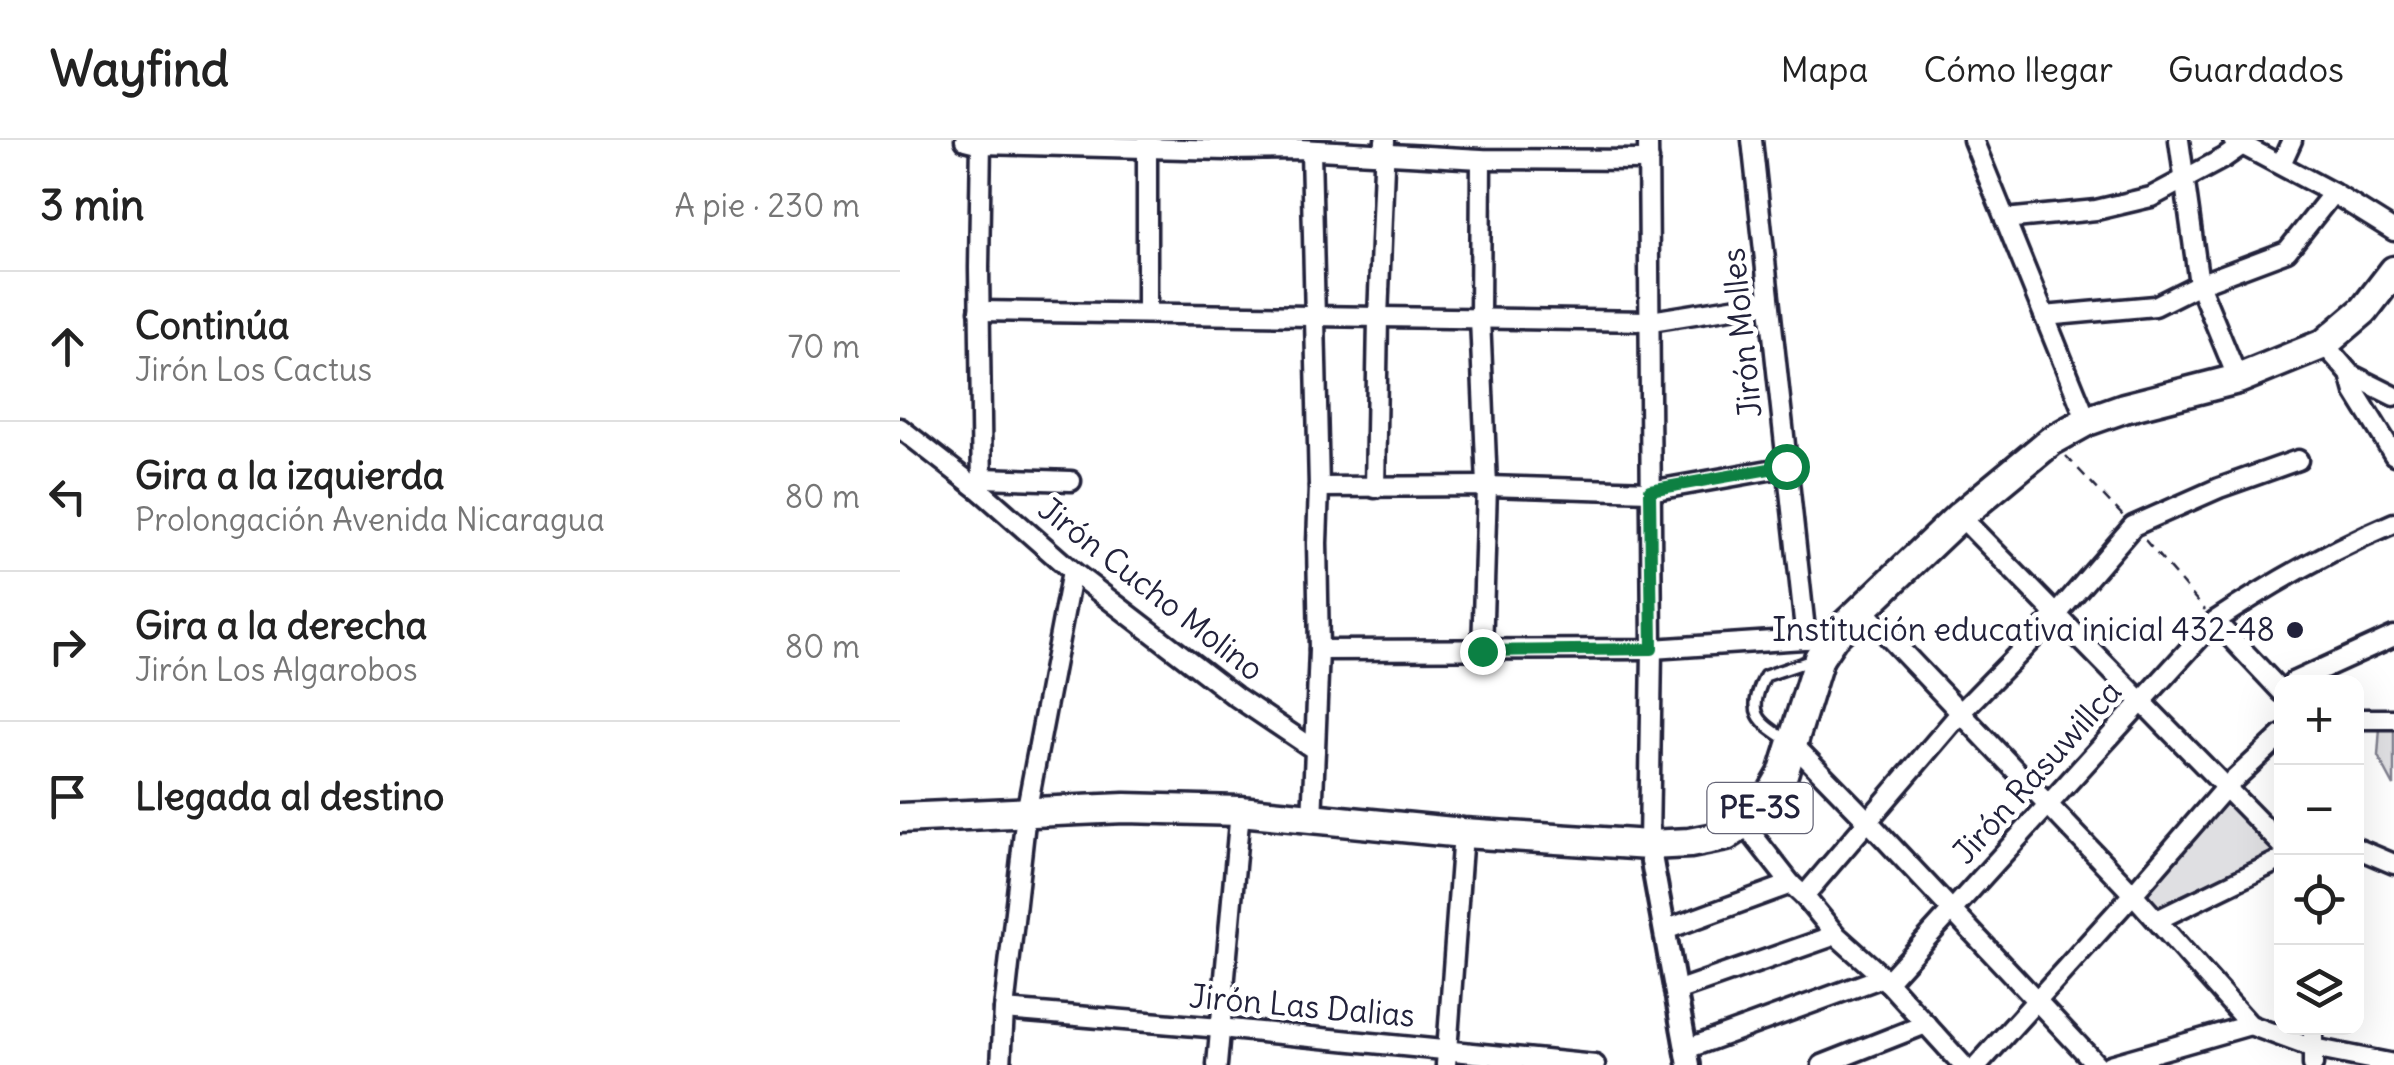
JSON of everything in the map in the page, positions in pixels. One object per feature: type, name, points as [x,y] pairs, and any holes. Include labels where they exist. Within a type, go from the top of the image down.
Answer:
[{"type":"highway","name":"PE-3S","points":[[900,818],[1125,808],[1240,811],[1463,833],[1649,845],[1690,844],[1726,836],[1768,800],[1782,774],[1819,645],[1960,516],[2051,441],[2088,422],[2124,408],[2238,379],[2324,344],[2364,310],[2392,278]]},
{"type":"street","points":[[1648,140],[1652,649],[1649,845],[1687,1057],[1885,980]]},
{"type":"street","name":"Jirón Molles","points":[[1752,140],[1786,466],[1819,645]]},
{"type":"street","points":[[1973,140],[2088,422]]},
{"type":"street","points":[[2179,140],[2199,284],[2238,379]]},
{"type":"street","points":[[2282,164],[2292,140]]},
{"type":"street","points":[[1072,481],[982,484],[975,141],[1385,146],[1481,159],[1649,160]]},
{"type":"street","points":[[2005,219],[2096,210],[2151,196],[2224,158],[2237,143],[2282,164],[2394,231]]},
{"type":"street","points":[[1147,144],[1147,313]]},
{"type":"street","points":[[1375,488],[1385,146]]},
{"type":"street","points":[[1304,147],[1314,317],[1320,650],[1312,819]]},
{"type":"street","points":[[1481,159],[1480,318],[1486,486],[1482,651]]},
{"type":"street","points":[[2044,316],[2155,306],[2199,284],[2287,251],[2333,193]]},
{"type":"street","points":[[979,311],[1651,321],[1769,302]]},
{"type":"street","points":[[2324,344],[2350,374],[2356,392],[2394,456]]},
{"type":"street","points":[[2350,374],[2394,396]]},
{"type":"street","name":"Jirón Cucho Molino","points":[[900,428],[982,484],[1072,571],[1221,686],[1315,750]]},
{"type":"street","points":[[1664,930],[1798,890],[1868,820],[1961,712],[2058,613],[2133,526],[2219,488],[2298,460]]},
{"type":"street","points":[[1318,487],[1650,490],[1786,466]]},
{"type":"street","points":[[1960,516],[2274,837]]},
{"type":"street","name":"Jirón Rasuwillca","points":[[1885,980],[2214,621],[2307,564],[2394,523]]},
{"type":"street","points":[[1001,1065],[1026,813],[1072,571]]},
{"type":"street","points":[[1861,608],[2133,894],[2250,1025],[2313,1056],[2394,1064]]},
{"type":"street","points":[[2214,621],[2274,678]]},
{"type":"street","points":[[2312,675],[2394,636]]},
{"type":"street","points":[[1320,650],[1819,645]]},
{"type":"street","points":[[2364,719],[2394,719]]},
{"type":"street","points":[[1978,1065],[2225,788],[2274,742]]},
{"type":"street","points":[[1793,744],[2097,1065]]},
{"type":"street","points":[[1217,1065],[1240,811]]},
{"type":"street","points":[[1744,824],[1836,935],[1885,980],[1963,1065]]},
{"type":"street","points":[[1446,1057],[1463,833]]},
{"type":"street","points":[[2364,851],[2394,864]]},
{"type":"street","points":[[2156,920],[2274,863]]},
{"type":"street","points":[[1676,991],[1836,935]]},
{"type":"street","name":"Jirón Las Dalias","points":[[1004,1010],[1220,1028],[1446,1057],[1595,1065]]},
{"type":"street","points":[[1822,1065],[1926,1024]]},
{"type":"street","points":[[2110,1065],[2250,1025]]},
{"type":"lane","points":[[1793,744],[1762,724],[1756,713],[1756,692],[1765,676],[1819,645]]},
{"type":"shaded area","points":[[2394,712],[2394,786],[2378,756],[2381,713]]},
{"type":"shaded area","points":[[2222,800],[2230,800],[2274,847],[2274,853],[2156,907],[2143,894]]},
{"type":"place","name":"Institución educativa inicial 432-48","points":[[2295,630]]},
{"type":"route","points":[[1482,651],[1652,649],[1650,490],[1786,466]]}]
